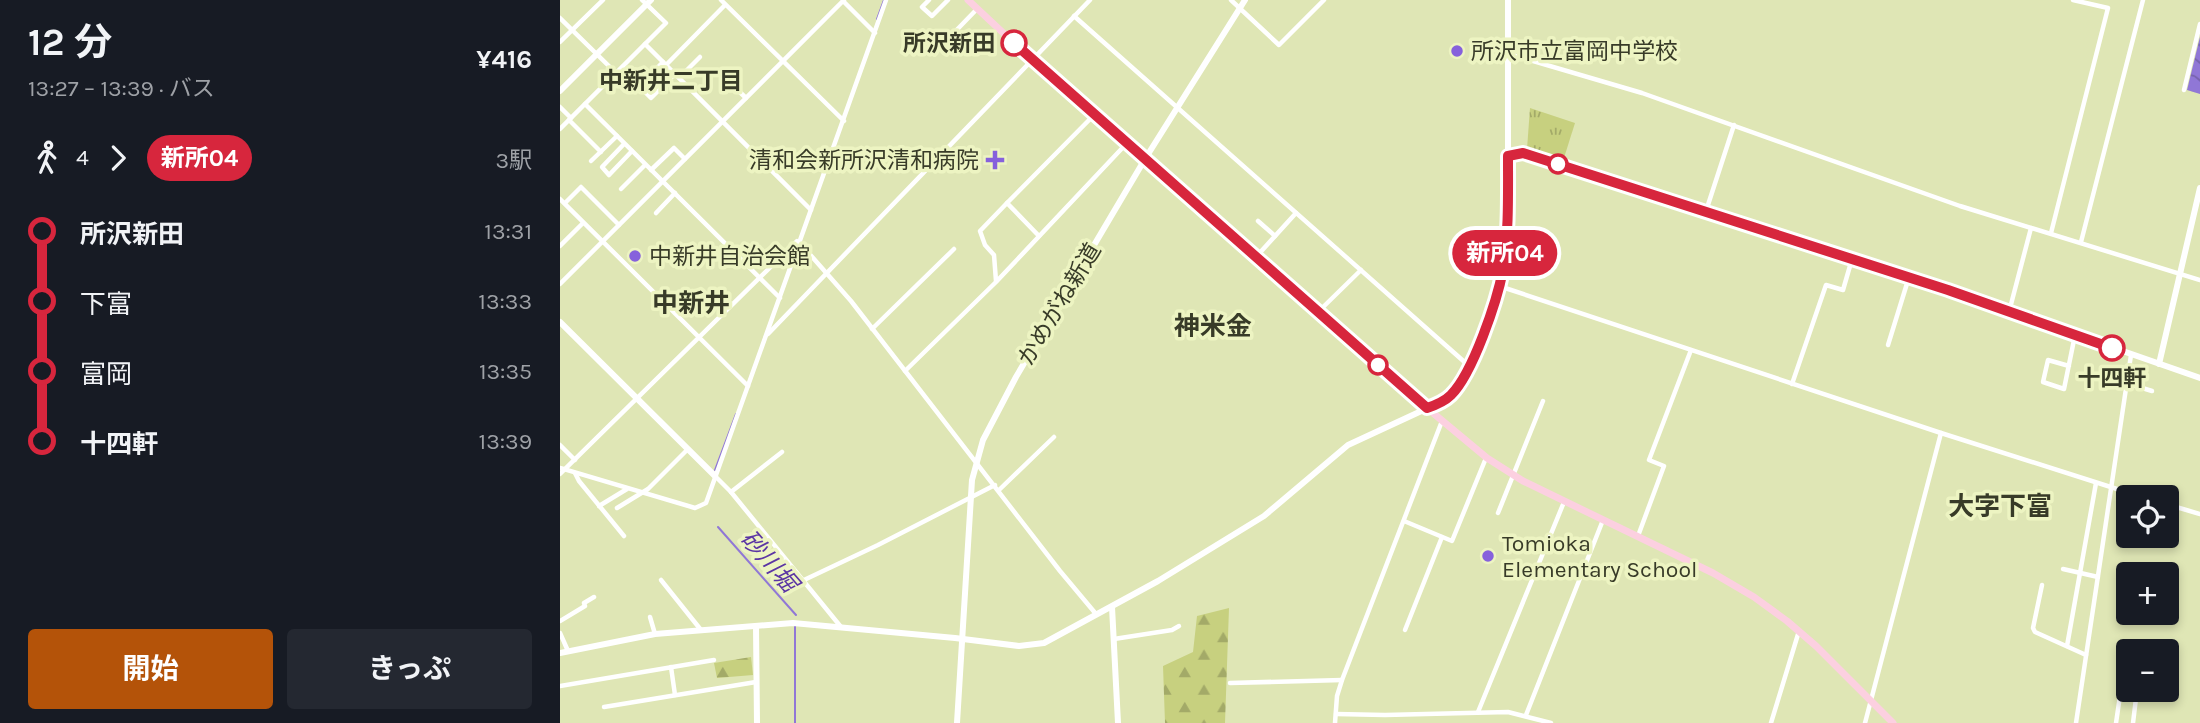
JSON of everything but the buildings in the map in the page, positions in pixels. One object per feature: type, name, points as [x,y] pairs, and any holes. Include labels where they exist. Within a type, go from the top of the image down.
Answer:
[{"type":"main road","points":[[974,4],[1094,115],[1487,458],[1564,502],[1734,585],[1771,609],[1799,630],[1894,723]]},
{"type":"street","points":[[560,42],[603,0]]},
{"type":"street","points":[[721,0],[844,121]]},
{"type":"street","points":[[560,284],[843,0],[875,33]]},
{"type":"street","points":[[563,469],[695,508],[706,503],[886,0]]},
{"type":"street","points":[[929,0],[922,7],[932,16],[948,0]]},
{"type":"street","points":[[765,338],[1090,0]]},
{"type":"street","points":[[1231,0],[1279,45],[1324,0]]},
{"type":"street","name":"かめがね新道","points":[[957,723],[971,497],[983,440],[996,411],[1145,159],[1245,0]]},
{"type":"street","points":[[560,653],[655,634],[798,623],[1031,646],[1055,638],[1112,607],[1264,516],[1348,445],[1449,397],[1469,366],[1499,286],[1506,234],[1508,0]]},
{"type":"street","points":[[2051,233],[2108,8],[2073,0]]},
{"type":"street","points":[[2081,242],[2143,0]]},
{"type":"street","points":[[560,91],[646,1],[666,23],[560,129]]},
{"type":"street","points":[[932,36],[941,44],[945,41],[974,4]]},
{"type":"street","points":[[700,57],[651,98],[639,86],[726,5]]},
{"type":"street","points":[[1074,16],[1469,366]]},
{"type":"street","points":[[560,18],[616,73]]},
{"type":"street","points":[[2184,90],[2200,24]]},
{"type":"street","points":[[645,44],[811,210]]},
{"type":"street","points":[[1508,54],[1642,93],[1960,206],[2200,279]]},
{"type":"street","points":[[723,76],[746,99]]},
{"type":"street","points":[[585,104],[779,298]]},
{"type":"street","points":[[560,107],[601,152]]},
{"type":"street","points":[[996,282],[994,255],[985,245],[980,231],[1094,115]]},
{"type":"street","points":[[1706,211],[1734,125]]},
{"type":"street","points":[[591,161],[617,136]]},
{"type":"street","points":[[905,371],[996,282],[1127,143]]},
{"type":"street","points":[[624,144],[602,167],[609,175],[632,151]]},
{"type":"street","points":[[651,170],[674,148],[685,159]]},
{"type":"street","points":[[1508,156],[1525,153],[1706,211],[1909,277],[2200,378]]},
{"type":"street","points":[[621,189],[645,165]]},
{"type":"street","points":[[619,225],[581,187],[562,201],[748,386]]},
{"type":"street","points":[[2159,364],[2200,188]]},
{"type":"street","points":[[656,213],[675,193]]},
{"type":"street","points":[[1007,203],[1039,236]]},
{"type":"street","points":[[1256,257],[1296,212]]},
{"type":"street","points":[[1258,220],[1275,236]]},
{"type":"street","points":[[560,246],[583,223]]},
{"type":"street","points":[[2009,312],[2031,228]]},
{"type":"street","points":[[799,242],[827,272],[1097,615]]},
{"type":"street","points":[[560,474],[799,242]]},
{"type":"street","points":[[872,329],[954,249]]},
{"type":"street","points":[[1792,384],[1826,285],[1843,290],[1852,259]]},
{"type":"street","points":[[1318,312],[1361,270]]},
{"type":"street","points":[[1888,345],[1909,277]]},
{"type":"street","points":[[1499,286],[2116,489]]},
{"type":"street","points":[[560,322],[731,492],[842,627]]},
{"type":"street","points":[[2068,366],[2048,360],[2043,382],[2064,389],[2075,335]]},
{"type":"street","points":[[1638,536],[1664,466],[1649,460],[1691,350]]},
{"type":"street","points":[[2076,723],[2131,355]]},
{"type":"street","points":[[2126,383],[2152,391]]},
{"type":"street","points":[[1497,513],[1543,401]]},
{"type":"street","points":[[1335,723],[1342,680],[1442,421]]},
{"type":"street","points":[[1864,723],[1941,433]]},
{"type":"street","points":[[804,580],[971,497],[997,488],[1054,438]]},
{"type":"street","points":[[560,445],[575,460]]},
{"type":"street","points":[[617,508],[643,492],[688,449]]},
{"type":"street","points":[[731,492],[782,452]]},
{"type":"street","points":[[1404,521],[1452,541],[1487,458]]},
{"type":"street","points":[[575,472],[598,506],[624,536]]},
{"type":"street","points":[[2067,646],[2096,483]]},
{"type":"street","points":[[598,506],[628,488]]},
{"type":"street","points":[[1478,712],[1564,502]]},
{"type":"street","points":[[2179,508],[2200,514]]},
{"type":"street","points":[[1521,723],[1603,520]]},
{"type":"street","points":[[1405,630],[1442,537]]},
{"type":"street","points":[[2063,569],[2098,577]]},
{"type":"street","points":[[660,580],[702,631]]},
{"type":"street","points":[[2042,585],[2033,628],[2035,632],[2087,655]]},
{"type":"street","points":[[560,621],[585,606],[584,603],[594,597]]},
{"type":"street","points":[[1112,607],[1118,723]]},
{"type":"street","points":[[650,617],[655,634]]},
{"type":"street","points":[[756,626],[757,723]]},
{"type":"street","points":[[1114,639],[1172,631],[1179,626]]},
{"type":"street","points":[[1771,723],[1799,630]]},
{"type":"street","points":[[560,633],[568,651]]},
{"type":"street","points":[[560,686],[714,660]]},
{"type":"street","points":[[671,667],[676,695]]},
{"type":"street","points":[[1230,683],[1342,680]]},
{"type":"street","points":[[604,707],[757,682]]},
{"type":"street","points":[[2116,723],[2119,702]]},
{"type":"street","points":[[2133,723],[2136,702]]},
{"type":"street","points":[[1336,713],[1385,715],[1507,712],[1551,723]]},
{"type":"green space","points":[[1530,108],[1575,123],[1563,161],[1527,149]]},
{"type":"green space","points":[[1229,608],[1225,723],[1165,723],[1163,666],[1193,652],[1197,616]]},
{"type":"green space","points":[[751,657],[753,675],[717,678],[714,663]]},
{"type":"water","points":[[2200,37],[2200,94],[2187,90]]},
{"type":"waterway","name":"砂川堀","points":[[877,19],[884,0]]},
{"type":"waterway","name":"砂川堀","points":[[715,470],[736,414]]},
{"type":"waterway","name":"砂川堀","points":[[718,527],[796,615]]},
{"type":"waterway","name":"砂川堀","points":[[795,626],[795,723]]},
{"type":"bus line","name":"新所04","points":[[1014,43],[1427,408],[1449,397],[1458,386],[1484,331],[1503,268],[1508,207],[1508,156],[1523,153],[1948,290],[2112,348]]},
{"type":"place","name":"所沢新田","points":[[1014,43]]},
{"type":"place","name":"所沢市立富岡中学校","points":[[1457,51]]},
{"type":"place","name":"清和会新所沢清和病院","points":[[995,160]]},
{"type":"place","name":"中新井自治会館","points":[[635,256]]},
{"type":"place","name":"十四軒","points":[[2112,348]]},
{"type":"place","name":"Tomioka Elementary School","points":[[1488,556]]},
{"type":"district","name":"中新井二丁目","points":[[671,81]]},
{"type":"district","name":"中新井","points":[[691,303]]},
{"type":"district","name":"神米金","points":[[1213,326]]},
{"type":"district","name":"大字下富","points":[[2000,506]]}]
